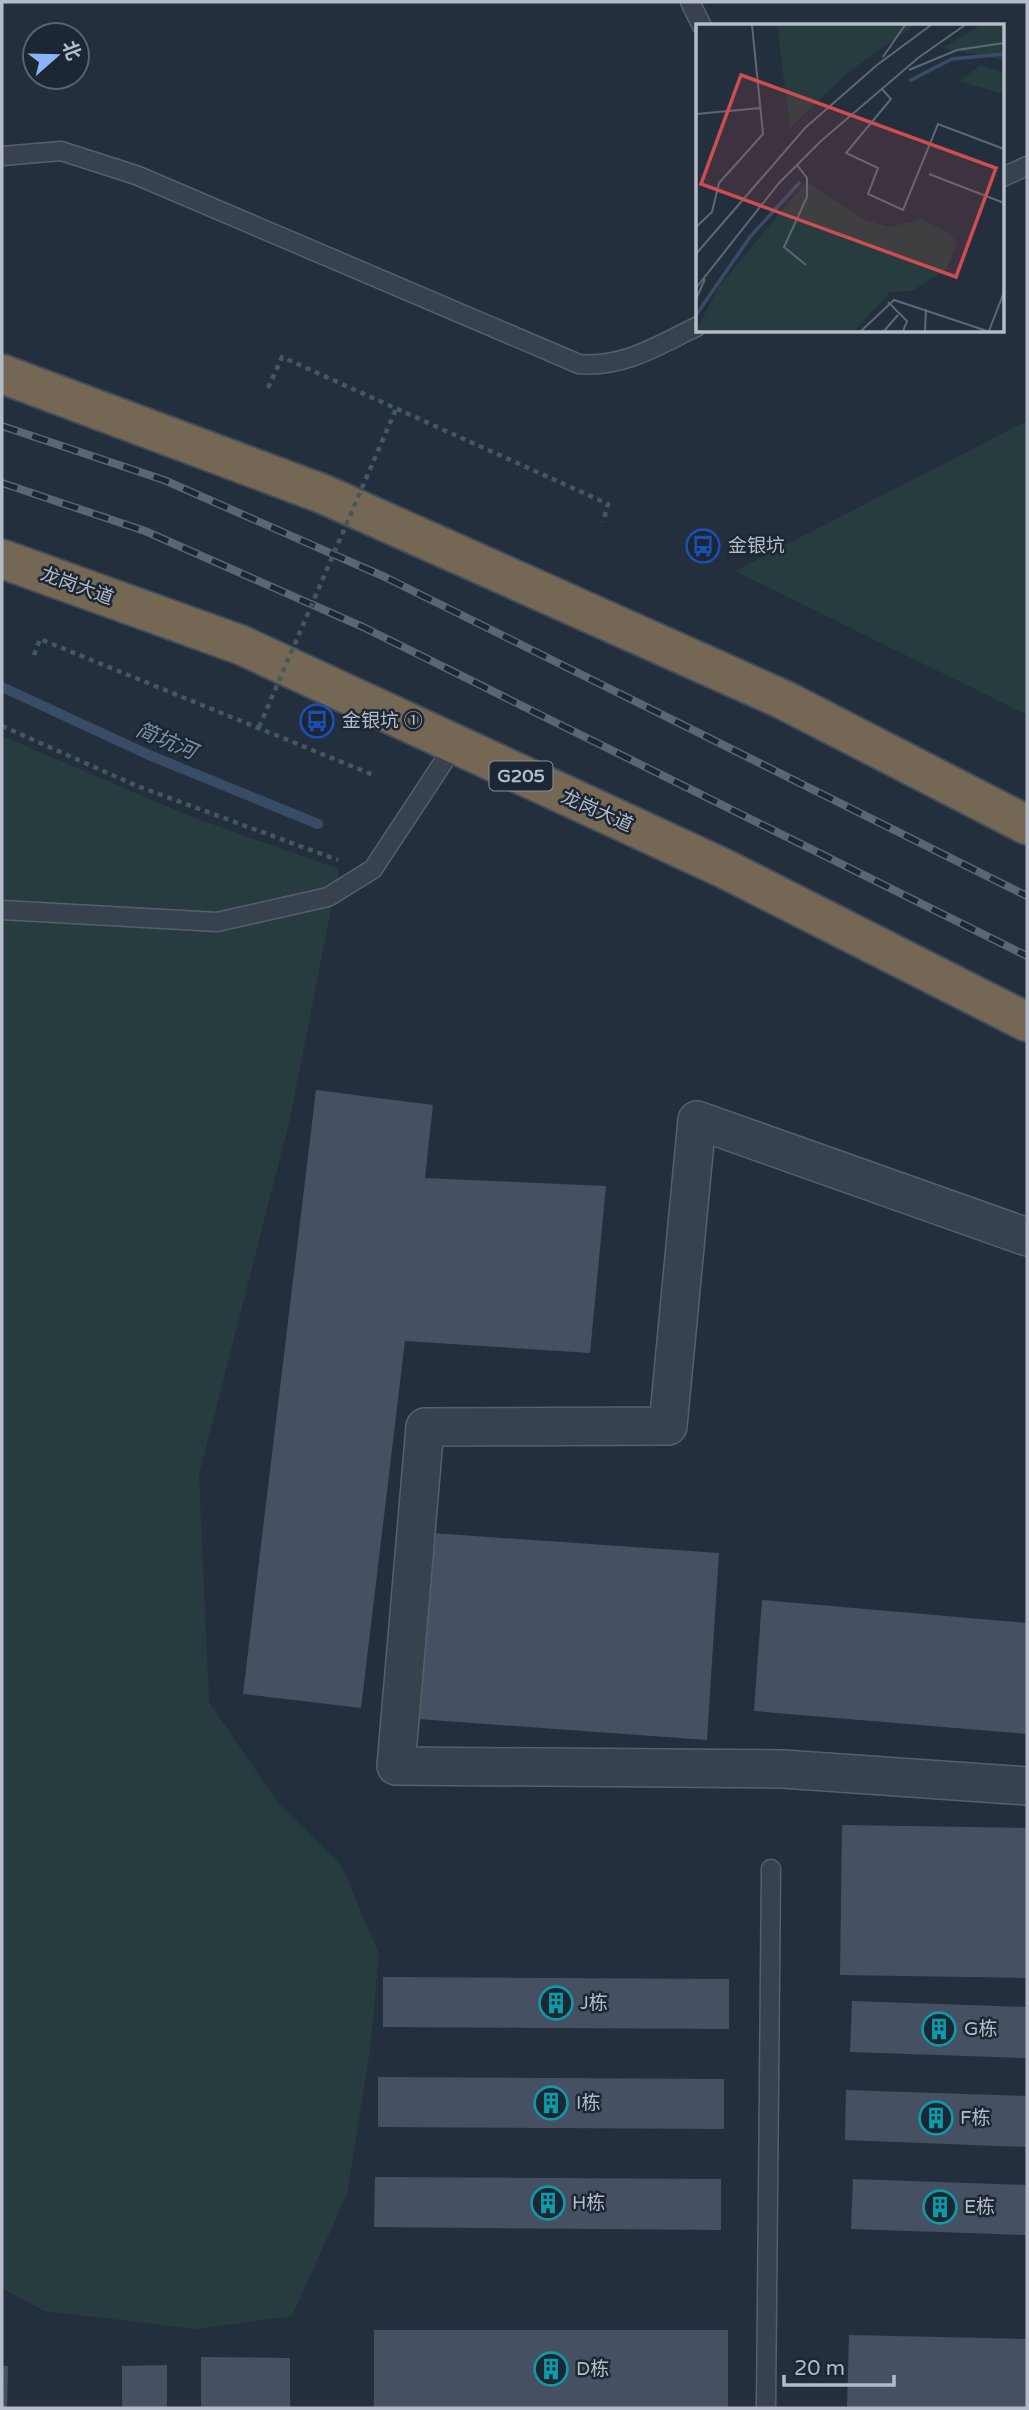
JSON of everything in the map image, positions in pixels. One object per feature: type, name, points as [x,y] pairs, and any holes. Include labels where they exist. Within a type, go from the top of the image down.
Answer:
[{"type":"highway","points":[[2,374],[323,494],[784,701],[1027,825]]},
{"type":"highway","name":"龙岗大道","points":[[2,559],[241,646],[723,868],[1027,1022]]},
{"type":"street","points":[[1027,1237],[697,1120],[668,1426],[425,1427],[396,1766],[783,1769],[1027,1786]]},
{"type":"lane","points":[[690,2],[701,24]]},
{"type":"lane","points":[[2,156],[61,151],[136,175],[579,364],[601,366],[628,360],[696,327]]},
{"type":"lane","points":[[1004,177],[1027,166]]},
{"type":"lane","points":[[2,909],[216,922],[328,897],[373,869],[454,746]]},
{"type":"lane","points":[[766,2408],[771,1870]]},
{"type":"path","points":[[268,388],[282,357],[608,504],[603,523]]},
{"type":"path","points":[[259,727],[396,409]]},
{"type":"path","points":[[34,655],[40,639],[376,776]]},
{"type":"path","points":[[2,726],[137,786],[341,861]]},
{"type":"green space","points":[[1027,421],[1027,715],[735,571]]},
{"type":"green space","points":[[2,736],[192,817],[339,869],[289,1123],[199,1475],[209,1702],[278,1803],[341,1865],[379,1954],[370,2050],[347,2194],[292,2316],[196,2329],[44,2311],[2,2288]]},
{"type":"building","points":[[316,1090],[433,1105],[425,1178],[606,1186],[590,1353],[405,1341],[361,1708],[243,1694]]},
{"type":"building","points":[[431,1533],[719,1553],[707,1740],[418,1719]]},
{"type":"building","points":[[762,1600],[1027,1623],[1027,1734],[754,1711]]},
{"type":"building","points":[[842,1825],[1027,1828],[1027,1978],[840,1975]]},
{"type":"building","name":"J栋","points":[[383,1977],[729,1979],[729,2029],[383,2027]]},
{"type":"building","name":"G栋","points":[[852,2001],[1027,2007],[1027,2058],[850,2052]]},
{"type":"building","name":"I栋","points":[[378,2077],[724,2079],[724,2129],[378,2127]]},
{"type":"building","name":"F栋","points":[[846,2090],[1027,2096],[1027,2147],[845,2140]]},
{"type":"building","name":"H栋","points":[[375,2177],[721,2179],[721,2230],[374,2227]]},
{"type":"building","name":"E栋","points":[[853,2179],[1027,2185],[1027,2235],[851,2229]]},
{"type":"building","name":"D栋","points":[[374,2330],[728,2330],[728,2408],[374,2408]]},
{"type":"building","points":[[849,2335],[1027,2339],[1027,2408],[847,2408]]},
{"type":"building","points":[[201,2357],[290,2358],[290,2408],[201,2408]]},
{"type":"building","points":[[167,2365],[167,2408],[122,2408],[122,2366]]},
{"type":"building","points":[[2,2366],[8,2366],[7,2408],[2,2408]]},
{"type":"waterway","name":"简坑河","points":[[2,687],[149,755],[318,824]]},
{"type":"railway","points":[[2,426],[164,480],[385,577],[1027,896]]},
{"type":"railway","points":[[2,483],[145,531],[363,627],[1027,956]]},
{"type":"place","name":"金银坑","points":[[703,546]]},
{"type":"place","name":"金银坑 ①","points":[[317,721]]},
{"type":"place","name":"J栋","points":[[556,2003]]},
{"type":"place","name":"G栋","points":[[939,2029]]},
{"type":"place","name":"I栋","points":[[551,2103]]},
{"type":"place","name":"F栋","points":[[936,2118]]},
{"type":"place","name":"H栋","points":[[548,2203]]},
{"type":"place","name":"E栋","points":[[940,2207]]},
{"type":"place","name":"D栋","points":[[551,2369]]}]
